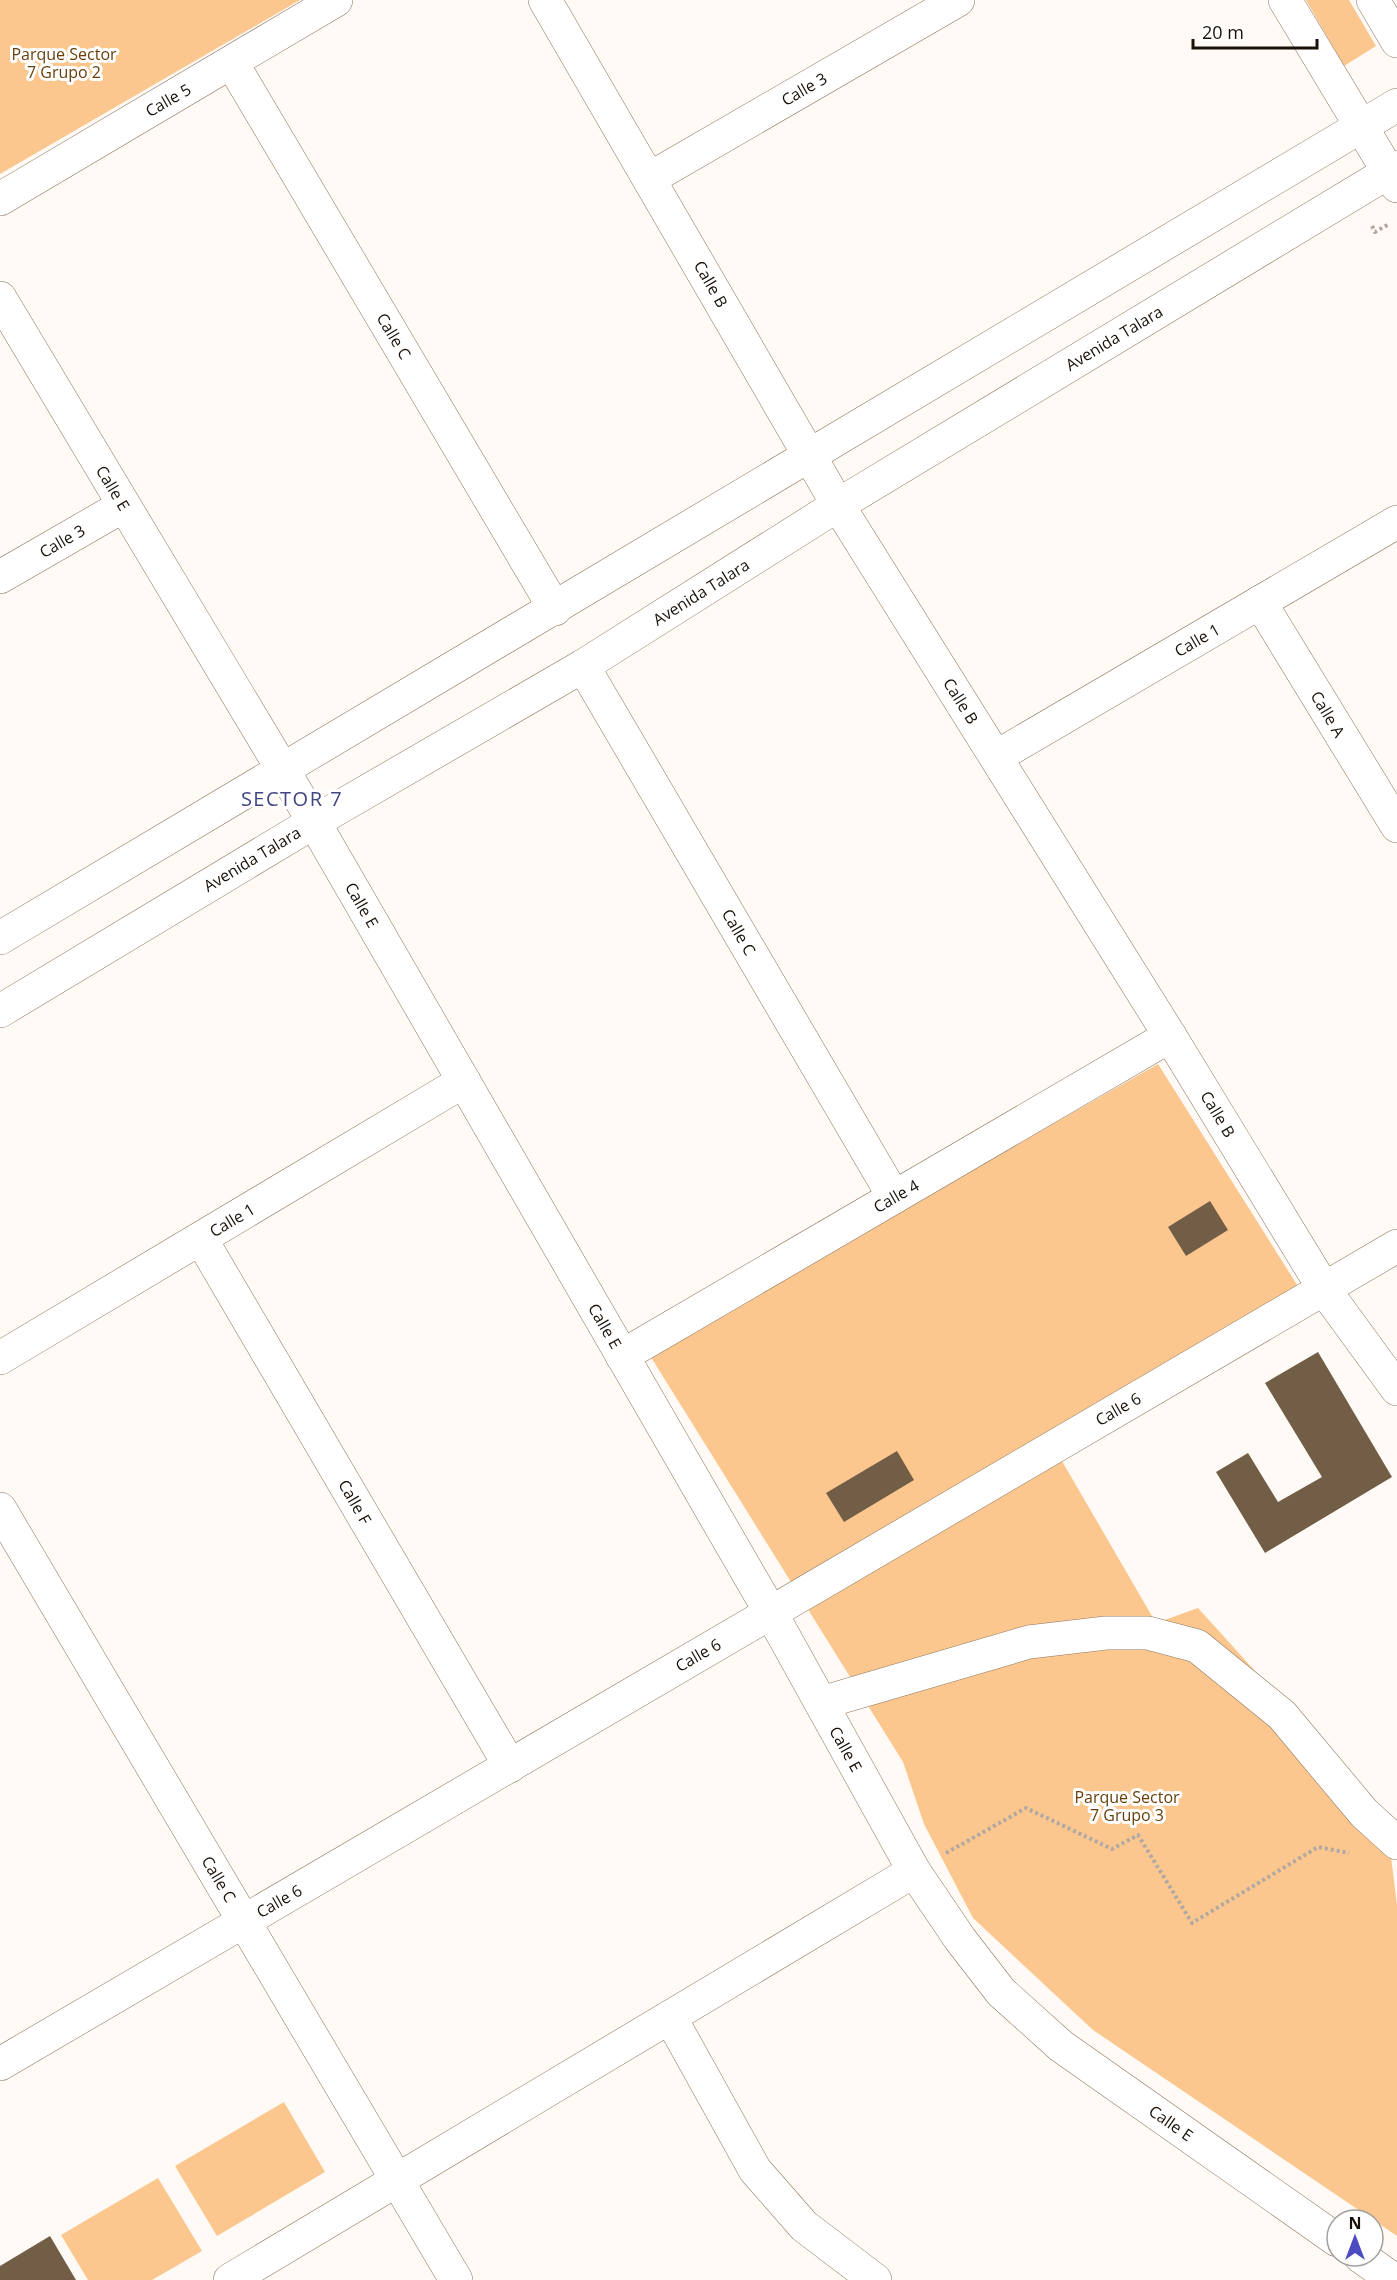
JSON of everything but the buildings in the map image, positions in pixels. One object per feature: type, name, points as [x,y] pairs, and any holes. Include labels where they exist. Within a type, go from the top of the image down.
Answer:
[{"type":"street","name":"Calle 5","points":[[0,199],[336,0]]},
{"type":"street","name":"Calle B","points":[[545,0],[812,456],[838,505],[1170,1036],[1324,1289],[1397,1389]]},
{"type":"street","name":"Calle 3","points":[[649,178],[919,10],[958,0]]},
{"type":"street","points":[[1285,0],[1360,126],[1394,175]]},
{"type":"street","points":[[1373,0],[1397,41]]},
{"type":"street","name":"Calle C","points":[[232,63],[555,609]]},
{"type":"street","points":[[0,938],[812,456],[1397,105]]},
{"type":"street","name":"Avenida Talara","points":[[0,1011],[314,822],[584,666],[838,505],[1394,175]]},
{"type":"street","name":"Calle E","points":[[0,298],[281,771],[314,822],[771,1613],[914,1871],[1001,1992],[1061,2046],[1325,2232]]},
{"type":"street","name":"Calle 3","points":[[0,577],[123,506]]},
{"type":"street","name":"Calle 1","points":[[996,758],[1397,522]]},
{"type":"street","name":"Calle A","points":[[1260,602],[1397,826]]},
{"type":"street","name":"Calle C","points":[[584,666],[894,1197]]},
{"type":"street","name":"Calle 4","points":[[622,1356],[1170,1036]]},
{"type":"street","name":"Calle 1","points":[[0,1358],[464,1081]]},
{"type":"street","name":"Calle F","points":[[201,1239],[510,1766]]},
{"type":"street","name":"Calle 6","points":[[0,2064],[1397,1246]]},
{"type":"street","name":"Calle C","points":[[0,1509],[456,2280]]},
{"type":"street","points":[[821,1703],[1029,1642],[1106,1633],[1148,1633],[1197,1646],[1282,1715],[1364,1813],[1397,1843]]},
{"type":"street","points":[[230,2280],[914,1871]]},
{"type":"street","points":[[670,2017],[755,2170],[804,2226],[874,2280]]},
{"type":"street","points":[[1377,2268],[1394,2280]]},
{"type":"path","points":[[914,1871],[1026,1808],[1112,1849],[1138,1835],[1192,1923],[1318,1847],[1352,1854]]},
{"type":"green space","name":"Parque Sector 7 Grupo 2","points":[[0,0],[300,0],[0,174]]},
{"type":"green space","points":[[1306,0],[1349,0],[1376,46],[1344,66]]},
{"type":"green space","name":"Parque Sector 7 Grupo 3","points":[[1158,1064],[1299,1288],[1048,1437],[1156,1623],[1198,1608],[1386,1816],[1397,1905],[1397,2236],[1385,2228],[1385,2208],[1356,2208],[1093,2030],[973,1918],[924,1824],[903,1762],[649,1354]]},
{"type":"green space","points":[[284,2102],[325,2172],[217,2236],[175,2166]]},
{"type":"green space","points":[[158,2178],[202,2251],[152,2280],[88,2280],[61,2235]]},
{"type":"district","name":"SECTOR 7","points":[[292,798]]}]
